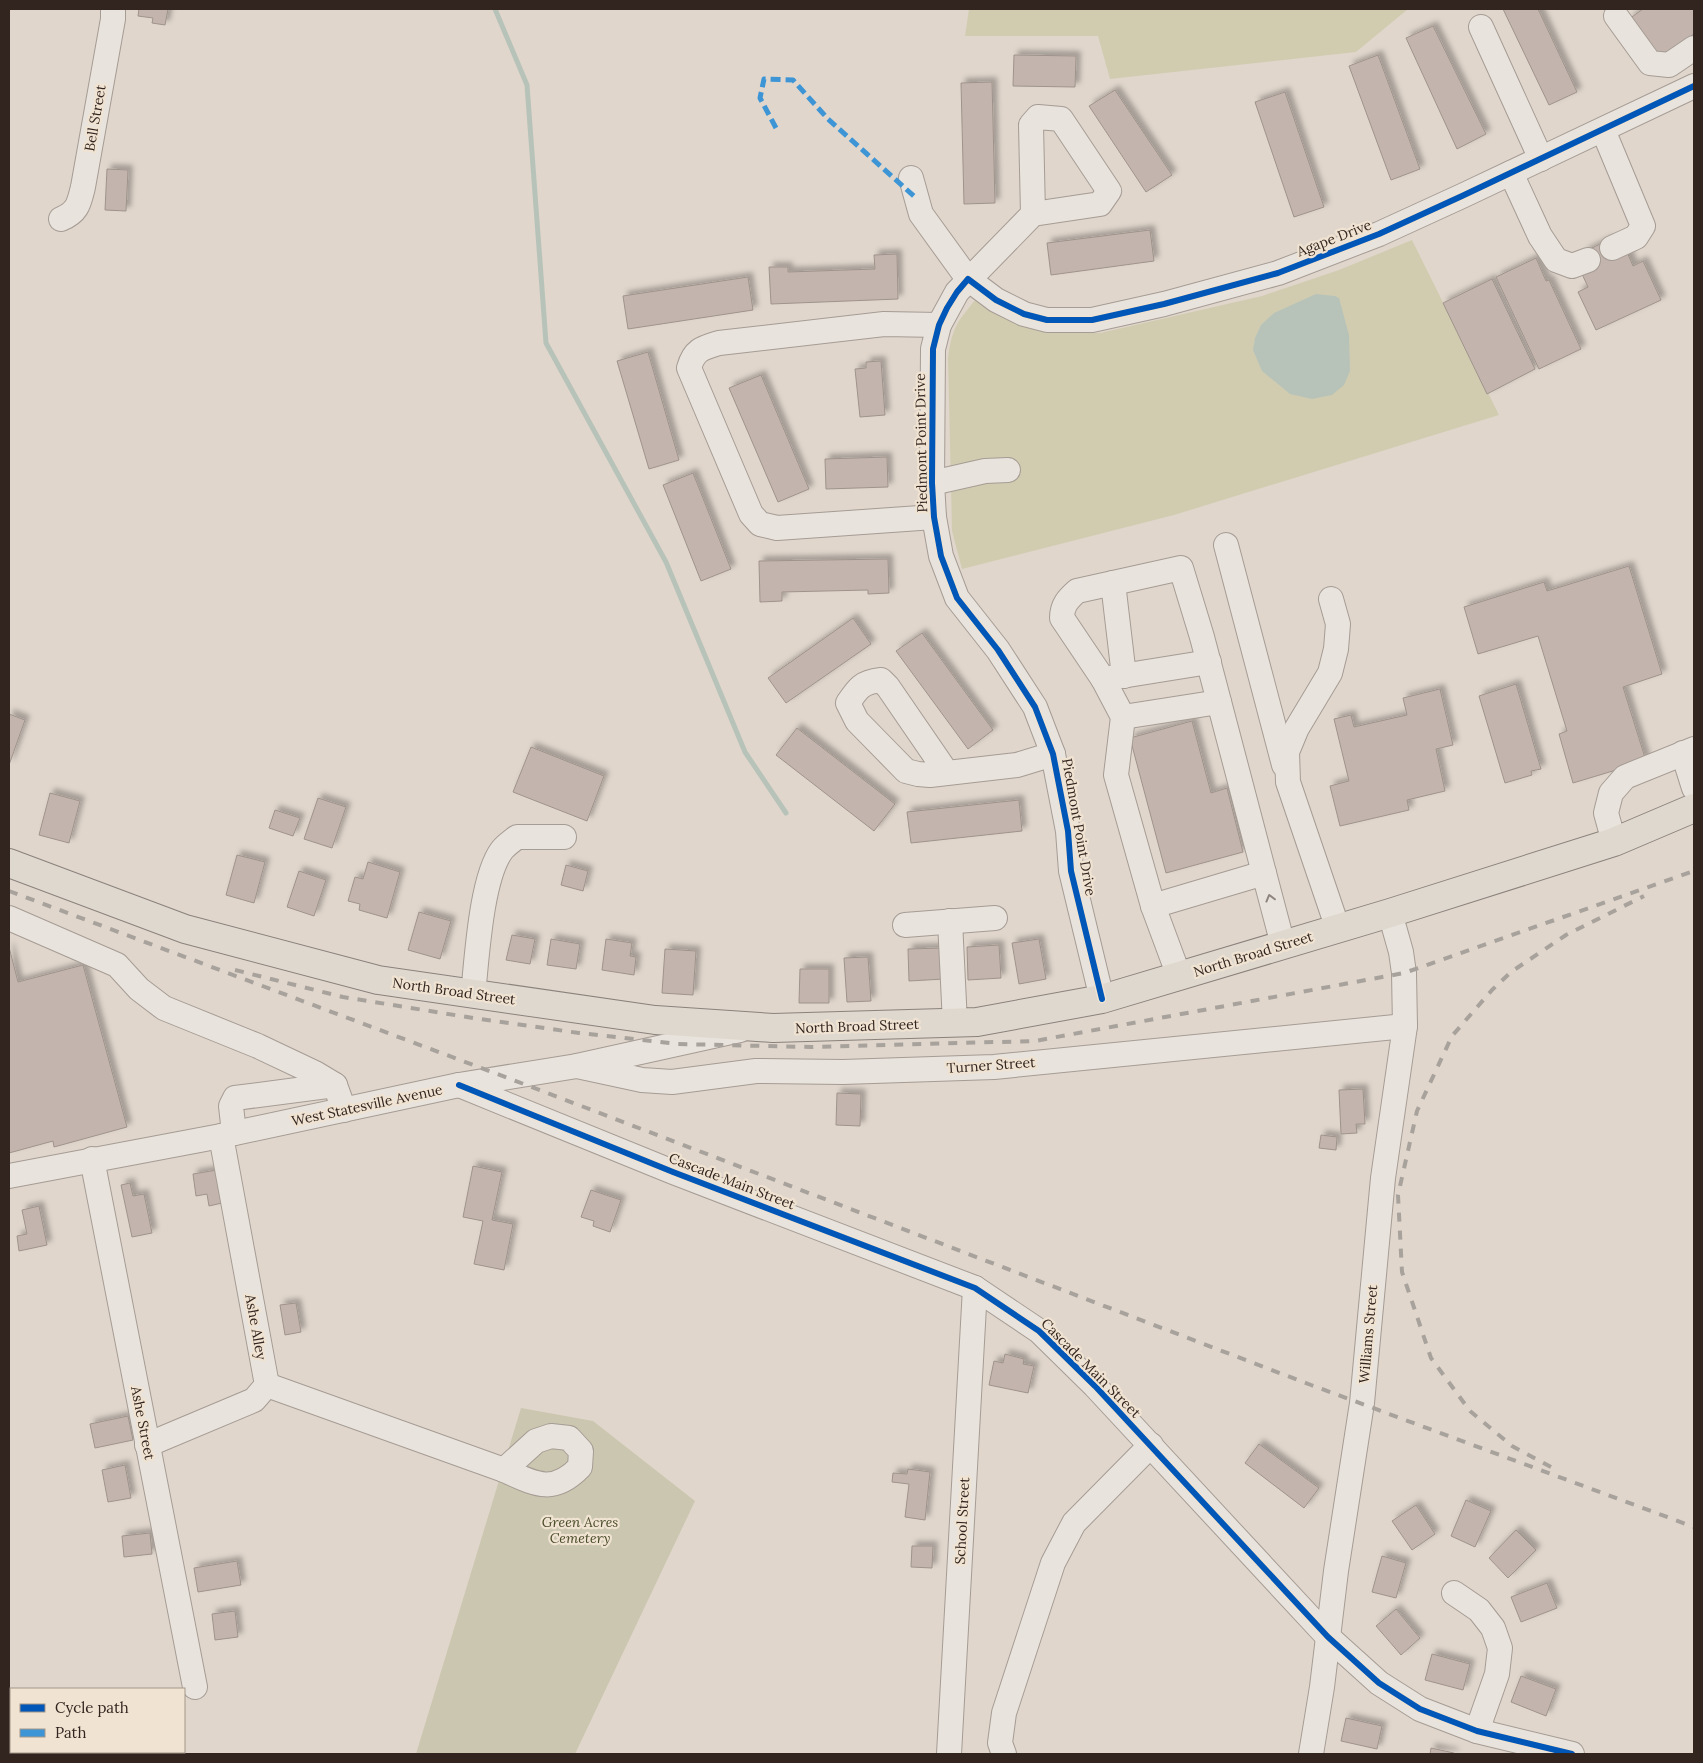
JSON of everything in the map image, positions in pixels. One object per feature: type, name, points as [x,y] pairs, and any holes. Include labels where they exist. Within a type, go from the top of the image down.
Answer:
[{"type":"main road","name":"North Broad Street","points":[[9,864],[185,929],[378,980],[655,1020],[773,1028],[954,1023],[977,1022],[1102,999],[1338,929],[1614,842],[1694,808]]},
{"type":"street","name":"Bell Street","points":[[61,219],[69,216],[78,207],[83,187],[113,19],[113,9]]},
{"type":"street","points":[[1616,16],[1650,63],[1669,65],[1694,48]]},
{"type":"street","points":[[1481,27],[1541,159]]},
{"type":"street","points":[[1669,65],[1689,88]]},
{"type":"street","name":"Agape Drive","points":[[911,178],[921,214],[968,280],[996,300],[1024,314],[1048,320],[1092,320],[1164,304],[1278,273],[1379,234],[1511,174],[1689,88]]},
{"type":"street","points":[[1603,130],[1643,226],[1636,236],[1612,248]]},
{"type":"street","points":[[1511,174],[1540,236],[1556,260],[1572,266],[1588,260]]},
{"type":"street","name":"Piedmont Point Drive","points":[[1033,214],[957,292],[939,324],[933,349],[932,483],[934,517],[941,556],[957,598],[998,650],[1035,707],[1053,754],[1068,831],[1071,871],[1102,999]]},
{"type":"street","points":[[934,517],[777,528],[760,524],[751,514],[689,368],[692,359],[702,348],[719,343],[884,324],[939,324]]},
{"type":"street","points":[[932,483],[985,471],[1008,470]]},
{"type":"street","points":[[1226,545],[1288,782],[1338,929]]},
{"type":"street","points":[[1114,677],[1062,618],[1062,609],[1066,601],[1077,591],[1181,568],[1209,662],[1283,945]]},
{"type":"street","points":[[1112,583],[1114,677],[1123,717],[1116,775],[1153,906],[1179,976]]},
{"type":"street","points":[[1288,782],[1287,752],[1297,728],[1330,673],[1336,649],[1338,624],[1331,598]]},
{"type":"street","points":[[1114,677],[1209,662]]},
{"type":"street","points":[[1123,717],[1219,702]]},
{"type":"street","points":[[1614,842],[1606,813],[1611,793],[1625,777],[1689,751],[1694,788]]},
{"type":"street","points":[[947,773],[1017,765],[1053,754]]},
{"type":"street","points":[[473,994],[489,879],[502,850],[516,837],[564,836]]},
{"type":"street","points":[[1153,906],[1264,873]]},
{"type":"street","name":"Williams Street","points":[[1311,1754],[1336,1571],[1362,1403],[1383,1178],[1405,1026],[1404,973],[1401,952],[1390,913]]},
{"type":"street","points":[[9,918],[118,965],[139,989],[164,1008],[258,1046],[316,1073],[335,1085],[344,1110]]},
{"type":"street","points":[[905,925],[995,918]]},
{"type":"street","points":[[950,921],[954,1023]]},
{"type":"street","name":"Turner Street","points":[[577,1066],[642,1080],[672,1082],[704,1076],[756,1071],[843,1072],[994,1066],[1405,1026]]},
{"type":"street","name":"West Statesville Avenue","points":[[9,1176],[227,1134],[459,1085],[577,1066],[755,1027]]},
{"type":"street","name":"Ashe Alley","points":[[266,1385],[227,1134],[232,1106],[235,1098],[335,1085]]},
{"type":"street","name":"Cascade Main Street","points":[[459,1085],[673,1172],[975,1288],[1039,1331],[1096,1386],[1328,1638],[1379,1683],[1420,1708],[1477,1731],[1572,1754]]},
{"type":"street","name":"Ashe Street","points":[[92,1159],[195,1687]]},
{"type":"street","name":"School Street","points":[[950,1754],[975,1288]]},
{"type":"street","points":[[147,1445],[254,1400],[266,1385],[504,1470]]},
{"type":"street","points":[[1004,1754],[1000,1743],[1004,1714],[1052,1563],[1074,1523],[1151,1446]]},
{"type":"street","points":[[1454,1593],[1479,1610],[1493,1628],[1500,1648],[1497,1674],[1477,1731]]},
{"type":"shaded area","points":[[969,9],[1408,9],[1356,52],[1110,79],[1098,36],[965,36]]},
{"type":"shaded area","points":[[1412,240],[1499,415],[1174,515],[962,569],[952,531],[948,358],[951,339],[956,326],[976,299],[1033,328],[1063,333],[1100,333],[1262,296],[1339,270]]},
{"type":"shaded area","points":[[1316,294],[1339,298],[1349,335],[1350,371],[1344,385],[1332,395],[1312,399],[1290,394],[1262,371],[1253,350],[1255,338],[1261,325],[1274,313]]},
{"type":"green space","name":"Green Acres Cemetery","points":[[521,1408],[593,1421],[695,1501],[575,1754],[416,1754]]},
{"type":"building","points":[[139,9],[168,9],[165,25],[152,23],[153,18],[138,16]]},
{"type":"building","points":[[1503,9],[1538,9],[1577,92],[1549,105]]},
{"type":"building","points":[[1643,9],[1694,9],[1694,34],[1659,59],[1629,19]]},
{"type":"building","points":[[1433,26],[1486,134],[1457,149],[1406,38]]},
{"type":"building","points":[[1014,55],[1076,56],[1075,87],[1013,86]]},
{"type":"building","points":[[1378,55],[1420,169],[1391,180],[1349,66]]},
{"type":"building","points":[[992,82],[995,203],[964,204],[961,83]]},
{"type":"building","points":[[1115,90],[1172,175],[1146,192],[1089,106]]},
{"type":"building","points":[[1285,92],[1324,207],[1294,217],[1255,102]]},
{"type":"building","points":[[107,169],[128,170],[126,211],[105,210]]},
{"type":"building","points":[[1150,230],[1154,261],[1051,275],[1047,243]]},
{"type":"building","points":[[1608,240],[1627,252],[1633,266],[1643,261],[1661,300],[1596,330],[1578,292],[1588,287],[1582,274],[1584,252]]},
{"type":"building","points":[[897,254],[898,299],[771,304],[769,267],[788,267],[788,272],[875,269],[874,255]]},
{"type":"building","points":[[1536,258],[1546,281],[1549,280],[1581,349],[1539,369],[1496,277]]},
{"type":"building","points":[[748,277],[753,310],[628,329],[623,296]]},
{"type":"building","points":[[1492,279],[1535,369],[1487,394],[1443,303]]},
{"type":"building","points":[[648,352],[679,460],[649,469],[617,361]]},
{"type":"building","points":[[881,361],[885,415],[860,417],[855,369],[866,368],[866,362]]},
{"type":"building","points":[[761,375],[809,489],[778,502],[729,388]]},
{"type":"building","points":[[887,457],[888,487],[826,489],[825,459]]},
{"type":"building","points":[[693,473],[731,569],[701,581],[663,485]]},
{"type":"building","points":[[888,559],[889,593],[868,594],[868,590],[782,592],[782,601],[760,602],[759,561]]},
{"type":"building","points":[[1629,566],[1662,674],[1623,687],[1646,761],[1573,783],[1559,734],[1567,731],[1538,636],[1478,654],[1464,607],[1544,582],[1547,591]]},
{"type":"building","points":[[853,618],[871,644],[786,703],[768,678]]},
{"type":"building","points":[[922,633],[993,730],[968,749],[896,651]]},
{"type":"building","points":[[1516,684],[1541,769],[1531,771],[1532,775],[1505,783],[1479,696]]},
{"type":"building","points":[[1440,689],[1453,745],[1436,749],[1445,791],[1407,800],[1409,810],[1340,826],[1330,786],[1349,781],[1334,719],[1351,715],[1354,727],[1407,715],[1403,698]]},
{"type":"building","points":[[9,714],[25,720],[9,765]]},
{"type":"building","points":[[1192,721],[1211,793],[1227,788],[1243,852],[1166,873],[1130,738]]},
{"type":"building","points":[[797,728],[895,804],[874,831],[776,755]]},
{"type":"building","points":[[531,747],[604,776],[587,821],[513,792]]},
{"type":"building","points":[[50,793],[80,801],[69,843],[39,835]]},
{"type":"building","points":[[318,798],[346,807],[332,848],[304,839]]},
{"type":"building","points":[[1019,800],[1022,831],[911,843],[907,812]]},
{"type":"building","points":[[275,810],[300,818],[293,836],[269,828]]},
{"type":"building","points":[[237,855],[265,862],[254,903],[226,895]]},
{"type":"building","points":[[368,862],[400,872],[387,918],[359,910],[360,904],[348,901],[355,877],[363,879]]},
{"type":"building","points":[[566,865],[588,871],[583,891],[561,885]]},
{"type":"building","points":[[299,871],[326,880],[314,916],[287,907]]},
{"type":"building","points":[[419,912],[451,921],[440,959],[408,950]]},
{"type":"building","points":[[512,935],[535,939],[530,964],[506,960]]},
{"type":"building","points":[[551,939],[580,944],[576,969],[547,965]]},
{"type":"building","points":[[606,939],[632,943],[630,956],[636,957],[634,975],[602,970]]},
{"type":"building","points":[[1039,939],[1046,979],[1019,984],[1012,943]]},
{"type":"building","points":[[999,945],[1001,978],[968,980],[967,947]]},
{"type":"building","points":[[9,947],[18,982],[83,965],[127,1127],[54,1147],[53,1141],[9,1153]]},
{"type":"building","points":[[943,948],[944,979],[909,981],[908,949]]},
{"type":"building","points":[[665,949],[696,951],[693,995],[662,993]]},
{"type":"building","points":[[868,957],[871,1001],[847,1002],[844,958]]},
{"type":"building","points":[[800,969],[829,969],[829,1003],[799,1003]]},
{"type":"building","points":[[1363,1089],[1365,1124],[1356,1124],[1357,1133],[1341,1134],[1339,1090]]},
{"type":"building","points":[[837,1093],[861,1094],[860,1126],[836,1125]]},
{"type":"building","points":[[1321,1135],[1337,1137],[1336,1150],[1319,1148]]},
{"type":"building","points":[[473,1166],[502,1172],[492,1220],[513,1224],[504,1270],[474,1264],[483,1221],[463,1217]]},
{"type":"building","points":[[217,1170],[222,1203],[209,1206],[207,1194],[196,1196],[193,1174]]},
{"type":"building","points":[[130,1183],[133,1196],[144,1194],[152,1233],[132,1237],[121,1185]]},
{"type":"building","points":[[591,1190],[621,1200],[610,1232],[593,1226],[594,1221],[581,1217]]},
{"type":"building","points":[[39,1206],[47,1245],[19,1251],[17,1236],[27,1234],[22,1210]]},
{"type":"building","points":[[296,1303],[301,1332],[285,1335],[280,1305]]},
{"type":"building","points":[[1005,1354],[1024,1359],[1023,1364],[1034,1366],[1028,1393],[989,1385],[994,1361],[1003,1363]]},
{"type":"building","points":[[128,1416],[133,1440],[95,1448],[90,1424]]},
{"type":"building","points":[[1259,1444],[1319,1488],[1304,1508],[1245,1463]]},
{"type":"building","points":[[125,1465],[131,1498],[108,1502],[102,1470]]},
{"type":"building","points":[[908,1469],[930,1472],[925,1520],[905,1517],[909,1484],[892,1482],[893,1473],[907,1474]]},
{"type":"building","points":[[1466,1500],[1491,1511],[1475,1547],[1451,1536]]},
{"type":"building","points":[[1416,1505],[1435,1534],[1412,1550],[1392,1521]]},
{"type":"building","points":[[1516,1530],[1536,1550],[1508,1578],[1489,1558]]},
{"type":"building","points":[[150,1533],[152,1554],[124,1557],[122,1536]]},
{"type":"building","points":[[912,1546],[933,1546],[932,1568],[911,1567]]},
{"type":"building","points":[[1382,1556],[1406,1563],[1396,1598],[1372,1592]]},
{"type":"building","points":[[237,1561],[241,1585],[198,1592],[194,1568]]},
{"type":"building","points":[[1547,1583],[1557,1608],[1521,1622],[1511,1597]]},
{"type":"building","points":[[1396,1609],[1420,1638],[1401,1655],[1376,1626]]},
{"type":"building","points":[[235,1611],[238,1637],[215,1640],[212,1614]]},
{"type":"building","points":[[1432,1654],[1470,1664],[1463,1690],[1425,1680]]},
{"type":"building","points":[[1521,1676],[1556,1689],[1546,1716],[1511,1702]]},
{"type":"building","points":[[1346,1718],[1382,1726],[1377,1749],[1341,1741]]},
{"type":"building","points":[[1431,1748],[1454,1753],[1454,1754],[1430,1754]]},
{"type":"waterway","points":[[495,9],[527,85],[546,343],[666,562],[745,752],[786,813]]},
{"type":"railway","points":[[235,970],[343,997],[579,1033],[678,1044],[811,1047],[1035,1041],[1404,973],[1694,871]]},
{"type":"railway","points":[[9,891],[508,1078],[1311,1385],[1694,1527]]},
{"type":"railway","points":[[1551,1467],[1512,1446],[1470,1411],[1431,1358],[1402,1272],[1398,1195],[1417,1111],[1452,1036],[1492,990],[1511,972],[1566,935],[1644,896]]},
{"type":"marked path","points":[[776,128],[760,98],[764,79],[793,80],[828,119],[916,198]]},
{"type":"cycle path","points":[[1102,999],[1071,871],[1068,831],[1053,754],[1035,707],[998,650],[957,598],[941,556],[934,517],[932,483],[933,349],[939,325],[957,292],[968,279],[996,300],[1024,314],[1047,320],[1092,320],[1164,304],[1278,273],[1379,234],[1694,86]]},
{"type":"cycle path","points":[[459,1085],[673,1172],[975,1288],[1039,1331],[1095,1386],[1328,1637],[1379,1683],[1420,1709],[1477,1731],[1572,1754]]}]
